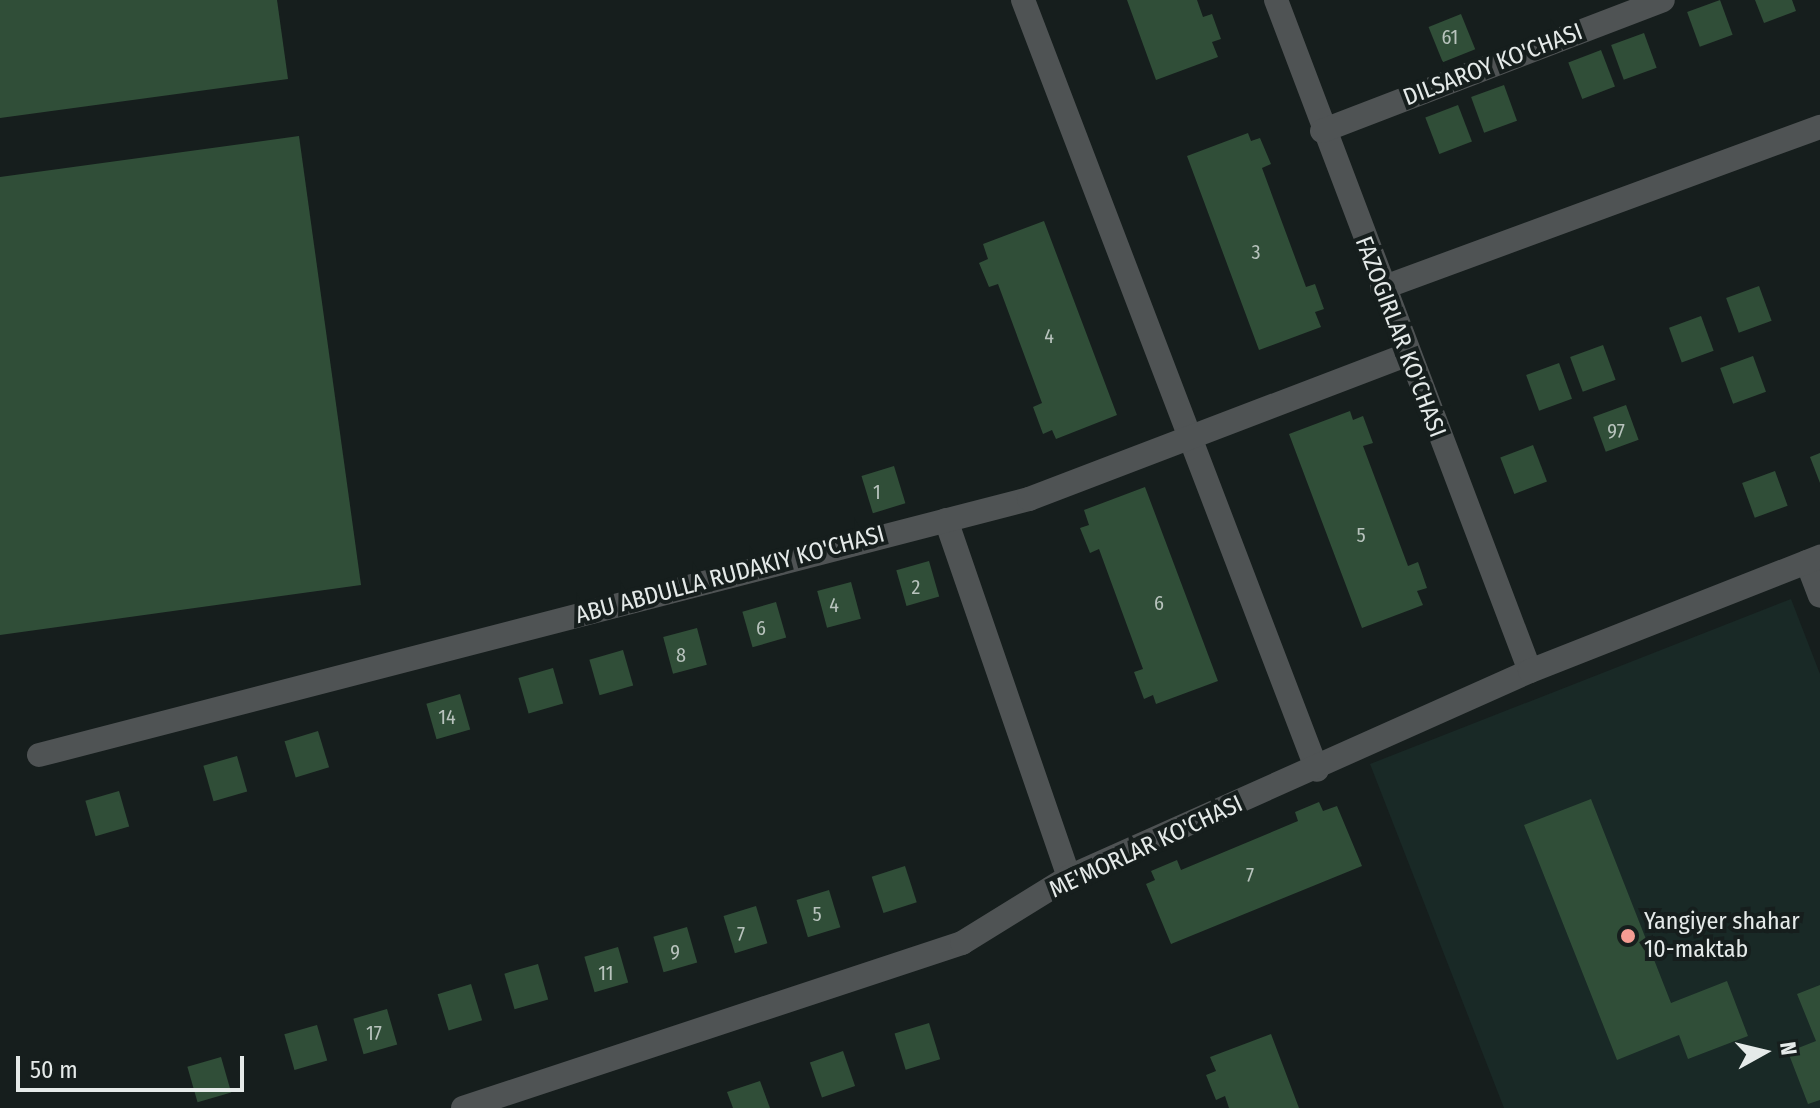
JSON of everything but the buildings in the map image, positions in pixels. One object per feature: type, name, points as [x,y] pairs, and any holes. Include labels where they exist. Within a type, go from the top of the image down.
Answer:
[{"type":"street","points":[[1023,0],[1317,770]]},
{"type":"street","name":"FAZOGIRLAR KO'CHASI","points":[[1276,0],[1322,131],[1530,671]]},
{"type":"street","name":"DILSAROY KO'CHASI","points":[[1322,131],[1663,0]]},
{"type":"street","points":[[1382,288],[1820,127]]},
{"type":"street","name":"ABU ABDULLA RUDAKIY KO'CHASI","points":[[39,755],[1029,499],[1189,435],[1407,355]]},
{"type":"street","points":[[946,520],[1069,877]]},
{"type":"street","points":[[1814,559],[1820,596]]},
{"type":"street","name":"ME'MORLAR KO'CHASI","points":[[463,1108],[962,943],[1069,877],[1317,770],[1530,671],[1814,559]]},
{"type":"shaded area","name":"Yangiyer shahar 10-maktab","points":[[1791,599],[1820,674],[1820,1108],[1504,1108],[1370,764]]},
{"type":"place","name":"Yangiyer shahar 10-maktab","points":[[1628,936]]}]
